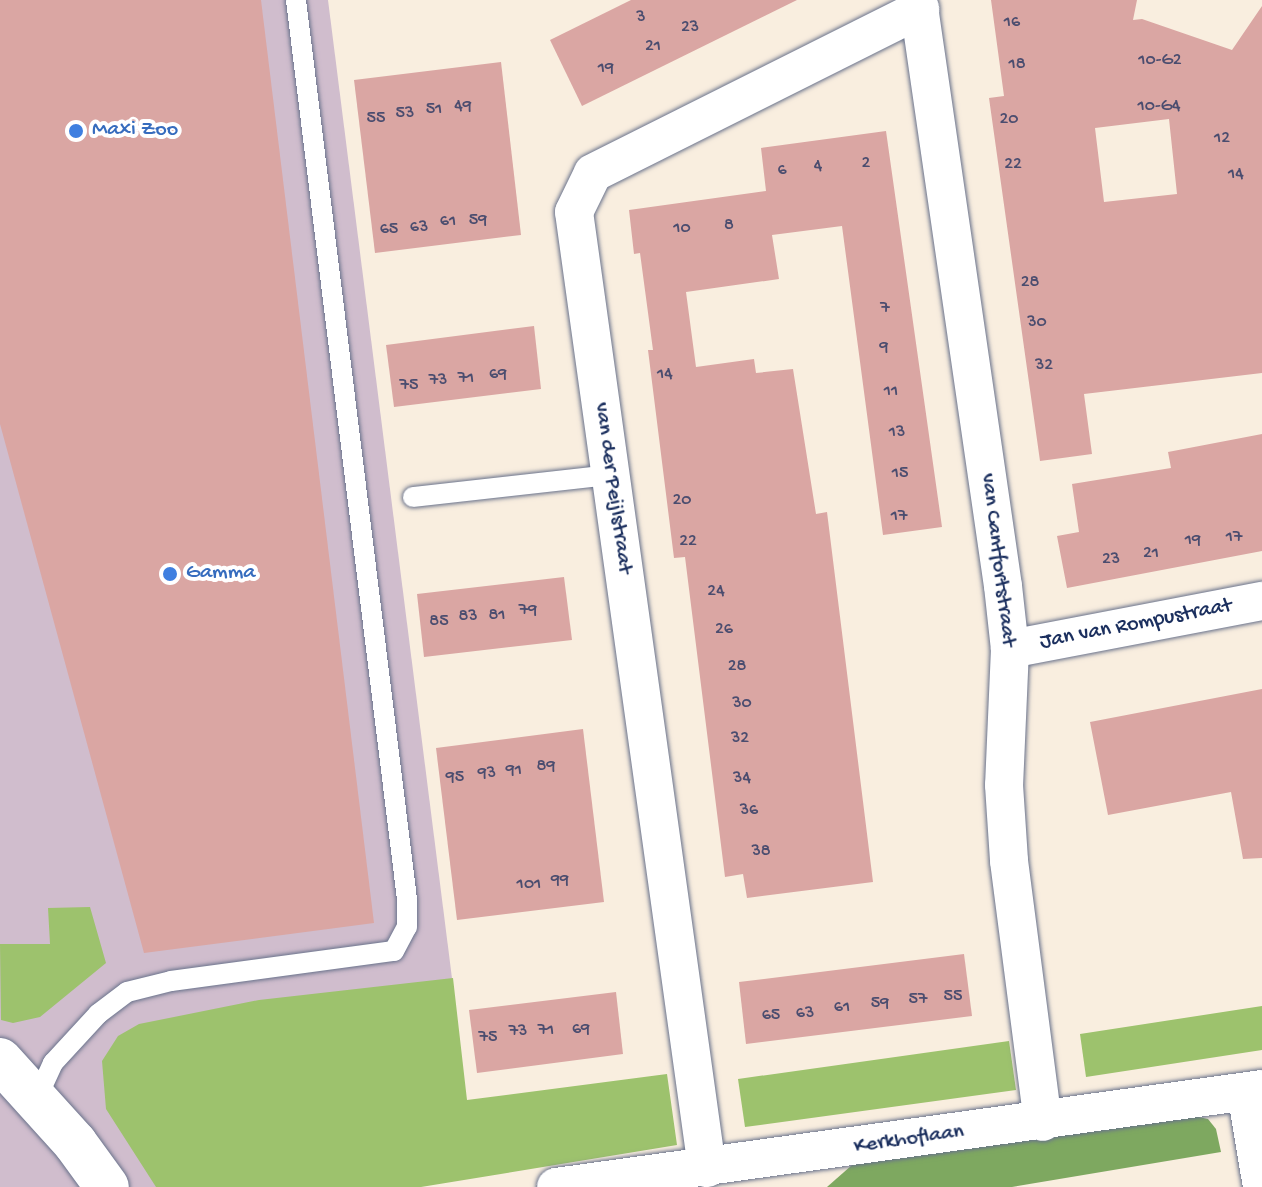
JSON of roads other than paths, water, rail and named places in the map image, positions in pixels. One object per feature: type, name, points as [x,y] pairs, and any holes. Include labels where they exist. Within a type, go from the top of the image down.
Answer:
[{"type":"main road","points":[[0,1060],[75,1143],[107,1187]]},
{"type":"main road","points":[[0,1076],[36,1100]]},
{"type":"street","name":"van der Peijlstraat","points":[[707,1168],[574,212],[593,173],[919,4]]},
{"type":"street","name":"van Cantfortstraat","points":[[919,4],[1010,649],[1004,785],[1009,861],[1043,1122]]},
{"type":"street","name":"Jan van Rompustraat","points":[[1010,649],[1262,601]]},
{"type":"street","name":"Kerkhoflaan","points":[[556,1187],[707,1168],[795,1171],[1043,1122],[1254,1091]]},
{"type":"street","points":[[1254,1091],[1262,1187]]},
{"type":"lane","points":[[36,1100],[53,1063],[98,1014],[127,992],[171,981],[394,951],[407,927],[407,899],[296,0]]},
{"type":"lane","points":[[413,497],[610,475]]},
{"type":"place","name":"Maxi Zoo","points":[[76,131]]},
{"type":"place","name":"Gamma","points":[[170,574]]}]
